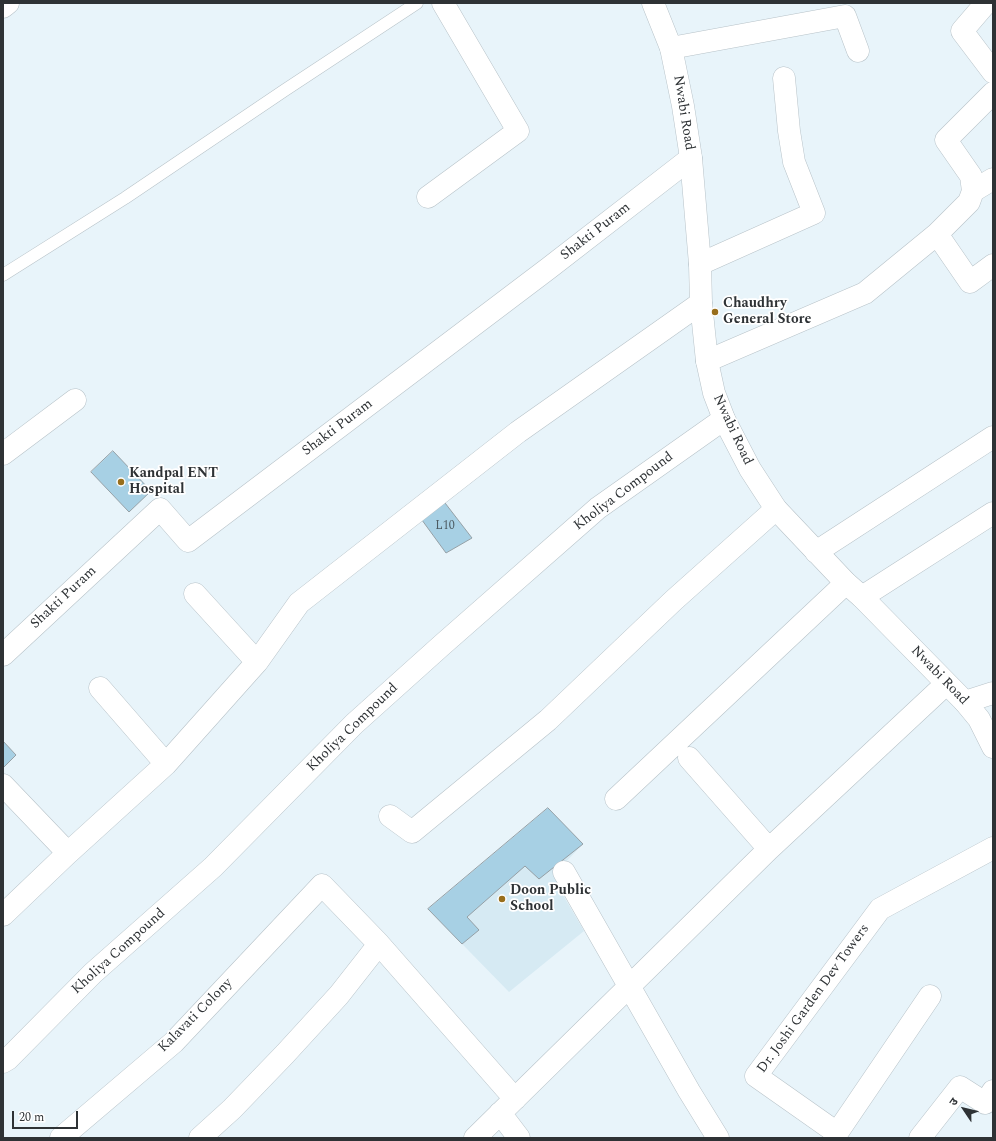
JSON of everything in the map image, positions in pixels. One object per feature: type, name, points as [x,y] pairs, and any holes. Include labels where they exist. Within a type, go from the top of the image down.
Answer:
[{"type":"street","points":[[3,6],[8,3]]},
{"type":"street","points":[[428,196],[518,131],[443,3]]},
{"type":"street","name":"Nwabi Road","points":[[653,3],[671,48],[683,106],[690,158],[700,264],[700,303],[707,361],[714,393],[724,419],[750,469],[776,509],[816,552],[965,702],[979,719],[993,747]]},
{"type":"street","points":[[986,3],[962,31],[993,72]]},
{"type":"street","points":[[671,48],[845,16],[858,51]]},
{"type":"street","points":[[700,264],[814,213],[794,162],[789,131],[784,78]]},
{"type":"street","points":[[707,361],[865,293],[937,234],[969,202],[973,191],[972,176],[946,140],[993,93]]},
{"type":"street","name":"Shakti Puram","points":[[3,656],[160,509],[188,541],[549,268],[690,158]]},
{"type":"street","points":[[973,191],[993,179]]},
{"type":"street","points":[[937,234],[970,282],[993,265]]},
{"type":"street","points":[[3,915],[166,764],[257,662],[299,602],[518,432],[700,303]]},
{"type":"street","points":[[3,454],[75,400]]},
{"type":"street","name":"Kholiya Compound","points":[[3,1062],[8,1059],[93,972],[213,867],[354,724],[442,645],[598,508],[724,419]]},
{"type":"street","points":[[816,552],[993,437]]},
{"type":"street","points":[[390,816],[412,832],[548,720],[674,600],[776,509]]},
{"type":"street","points":[[616,799],[854,590],[993,513]]},
{"type":"street","points":[[195,594],[257,662]]},
{"type":"street","points":[[475,1138],[769,849],[946,684]]},
{"type":"street","points":[[100,688],[166,764]]},
{"type":"street","points":[[965,702],[993,693]]},
{"type":"street","points":[[689,758],[769,849]]},
{"type":"street","points":[[3,785],[68,854]]},
{"type":"street","name":"Dr. Joshi Garden Dev Towers","points":[[930,996],[837,1133],[756,1076],[880,909],[993,848]]},
{"type":"street","points":[[564,872],[689,1091],[718,1138]]},
{"type":"street","name":"Kalavati Colony","points":[[61,1138],[174,1042],[322,885],[378,944]]},
{"type":"street","points":[[200,1138],[232,1109],[285,1054],[339,995],[378,944],[508,1106],[519,1138]]},
{"type":"street","points":[[920,1138],[960,1087],[985,1103],[993,1091]]},
{"type":"lane","points":[[3,275],[124,198],[417,3]]},
{"type":"shaded area","name":"Doon Public School","points":[[548,808],[583,844],[557,871],[560,890],[584,931],[509,992],[428,909]]},
{"type":"building","name":"Kandpal ENT Hospital","points":[[113,451],[151,491],[129,512],[91,472]]},
{"type":"building","points":[[442,499],[472,538],[446,553],[419,516]]},
{"type":"building","points":[[3,741],[16,755],[3,768]]},
{"type":"building","points":[[548,808],[583,844],[539,879],[525,866],[467,917],[479,930],[462,944],[428,909]]},
{"type":"place","name":"Chaudhry General Store","points":[[715,312]]},
{"type":"place","name":"Kandpal ENT Hospital","points":[[121,482]]},
{"type":"place","name":"Doon Public School","points":[[502,899]]}]
